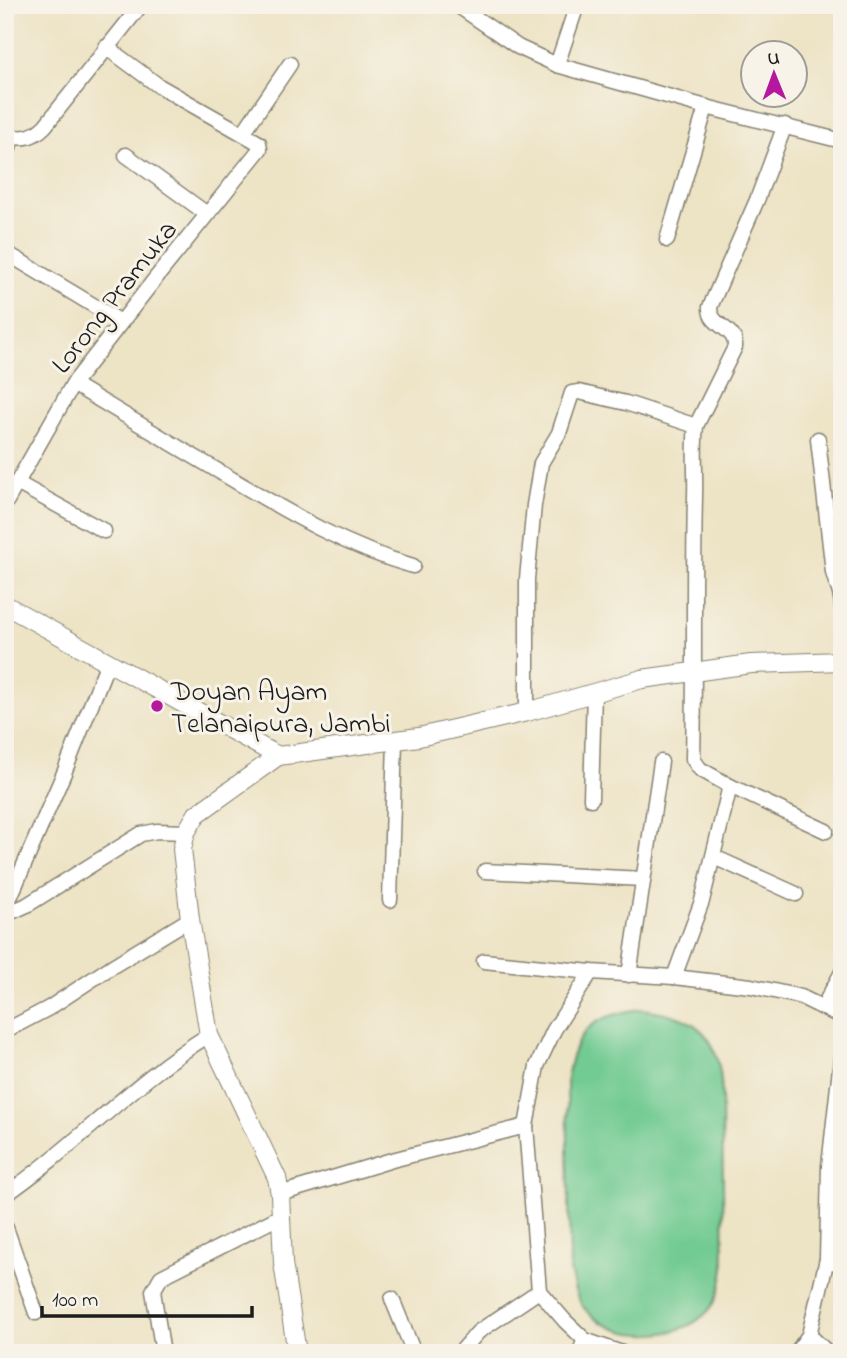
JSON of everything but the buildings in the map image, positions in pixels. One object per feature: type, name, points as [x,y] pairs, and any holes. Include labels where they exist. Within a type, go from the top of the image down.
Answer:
[{"type":"street","points":[[5,162],[9,136],[26,138],[37,134],[46,126],[141,5]]},
{"type":"street","points":[[457,5],[518,47],[557,65],[706,107],[842,141]]},
{"type":"street","points":[[557,65],[577,5]]},
{"type":"street","points":[[106,47],[159,86],[243,133],[290,64]]},
{"type":"street","points":[[667,240],[706,107]]},
{"type":"street","points":[[785,125],[757,201],[714,295],[710,314],[736,340],[696,426],[693,452],[696,482],[693,759],[700,769],[730,786],[826,831]]},
{"type":"street","name":"Lorong Pramuka","points":[[5,503],[73,384],[259,152],[259,143],[243,133]]},
{"type":"street","points":[[126,155],[207,214]]},
{"type":"street","points":[[5,253],[121,322]]},
{"type":"street","points":[[73,384],[338,540],[374,555],[413,566]]},
{"type":"street","points":[[527,712],[527,579],[534,505],[541,463],[559,433],[572,393],[579,392],[626,403],[696,426]]},
{"type":"street","points":[[818,439],[833,572],[836,585],[842,592],[842,607]]},
{"type":"street","points":[[17,483],[104,531]]},
{"type":"street","points":[[5,605],[278,755]]},
{"type":"street","points":[[297,1353],[283,1263],[277,1178],[209,1035],[190,919],[182,849],[186,832],[197,814],[278,755],[395,741],[527,712],[642,679],[751,664],[842,661]]},
{"type":"street","points":[[5,909],[69,761],[108,662]]},
{"type":"street","points":[[590,799],[594,692]]},
{"type":"street","points":[[390,900],[395,741]]},
{"type":"street","points":[[629,975],[660,762]]},
{"type":"street","points":[[674,977],[702,901],[730,786]]},
{"type":"street","points":[[5,915],[27,905],[141,834],[157,831],[186,832]]},
{"type":"street","points":[[714,857],[796,894]]},
{"type":"street","points":[[485,871],[643,879]]},
{"type":"street","points":[[5,1031],[49,1008],[190,919]]},
{"type":"street","points":[[484,961],[674,977],[781,991],[842,1017]]},
{"type":"street","points":[[590,972],[554,1030],[537,1066],[526,1126],[539,1291],[582,1346],[622,1353]]},
{"type":"street","points":[[823,1007],[842,972]]},
{"type":"street","points":[[5,1195],[39,1171],[180,1053],[209,1035]]},
{"type":"street","points":[[796,1353],[809,1335],[827,1259],[829,1166],[842,1050]]},
{"type":"street","points":[[280,1194],[392,1160],[526,1126]]},
{"type":"street","points":[[163,1353],[153,1291],[161,1277],[279,1217]]},
{"type":"street","points":[[5,1225],[36,1313]]},
{"type":"street","points":[[827,1259],[842,1266]]},
{"type":"street","points":[[460,1353],[478,1332],[539,1291]]},
{"type":"street","points":[[393,1299],[414,1353]]},
{"type":"street","points":[[809,1335],[828,1353]]},
{"type":"green space","points":[[642,1009],[680,1017],[704,1033],[717,1058],[722,1096],[724,1269],[720,1291],[713,1305],[697,1321],[665,1333],[647,1334],[629,1333],[597,1320],[585,1309],[575,1290],[570,1269],[567,1080],[575,1049],[589,1028],[611,1016]]},
{"type":"place","name":"Doyan Ayam Telanaipura, Jambi","points":[[157,706]]}]
